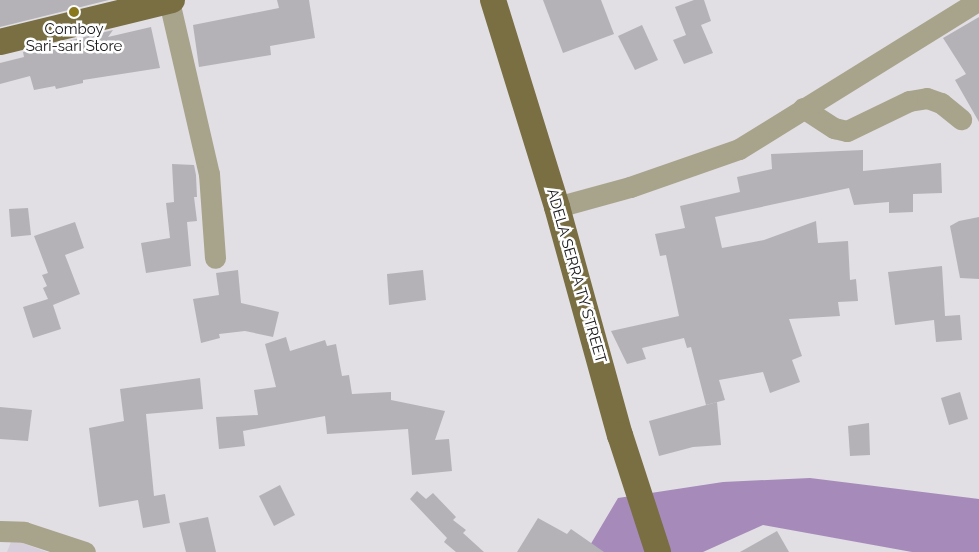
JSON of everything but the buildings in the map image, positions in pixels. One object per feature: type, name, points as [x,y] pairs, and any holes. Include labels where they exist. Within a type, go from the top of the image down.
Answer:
[{"type":"main road","name":"ADELA SERRA TY STREET","points":[[493,0],[557,207],[620,435],[658,552]]},
{"type":"main road","points":[[0,42],[98,20],[165,1]]},
{"type":"street","points":[[557,207],[731,152],[979,0]]},
{"type":"street","points":[[165,1],[209,174],[215,258]]},
{"type":"street","points":[[803,108],[834,128],[847,131],[909,101],[927,98],[941,103],[961,119]]},
{"type":"street","points":[[0,532],[24,532],[85,552]]},
{"type":"shaded area","points":[[810,478],[979,499],[979,552],[912,552],[763,525],[703,552],[586,552],[618,498],[723,482]]},
{"type":"shaded area","points":[[12,539],[47,552],[7,552]]},
{"type":"place","name":"Comboy Sari-sari Store","points":[[74,12]]}]
